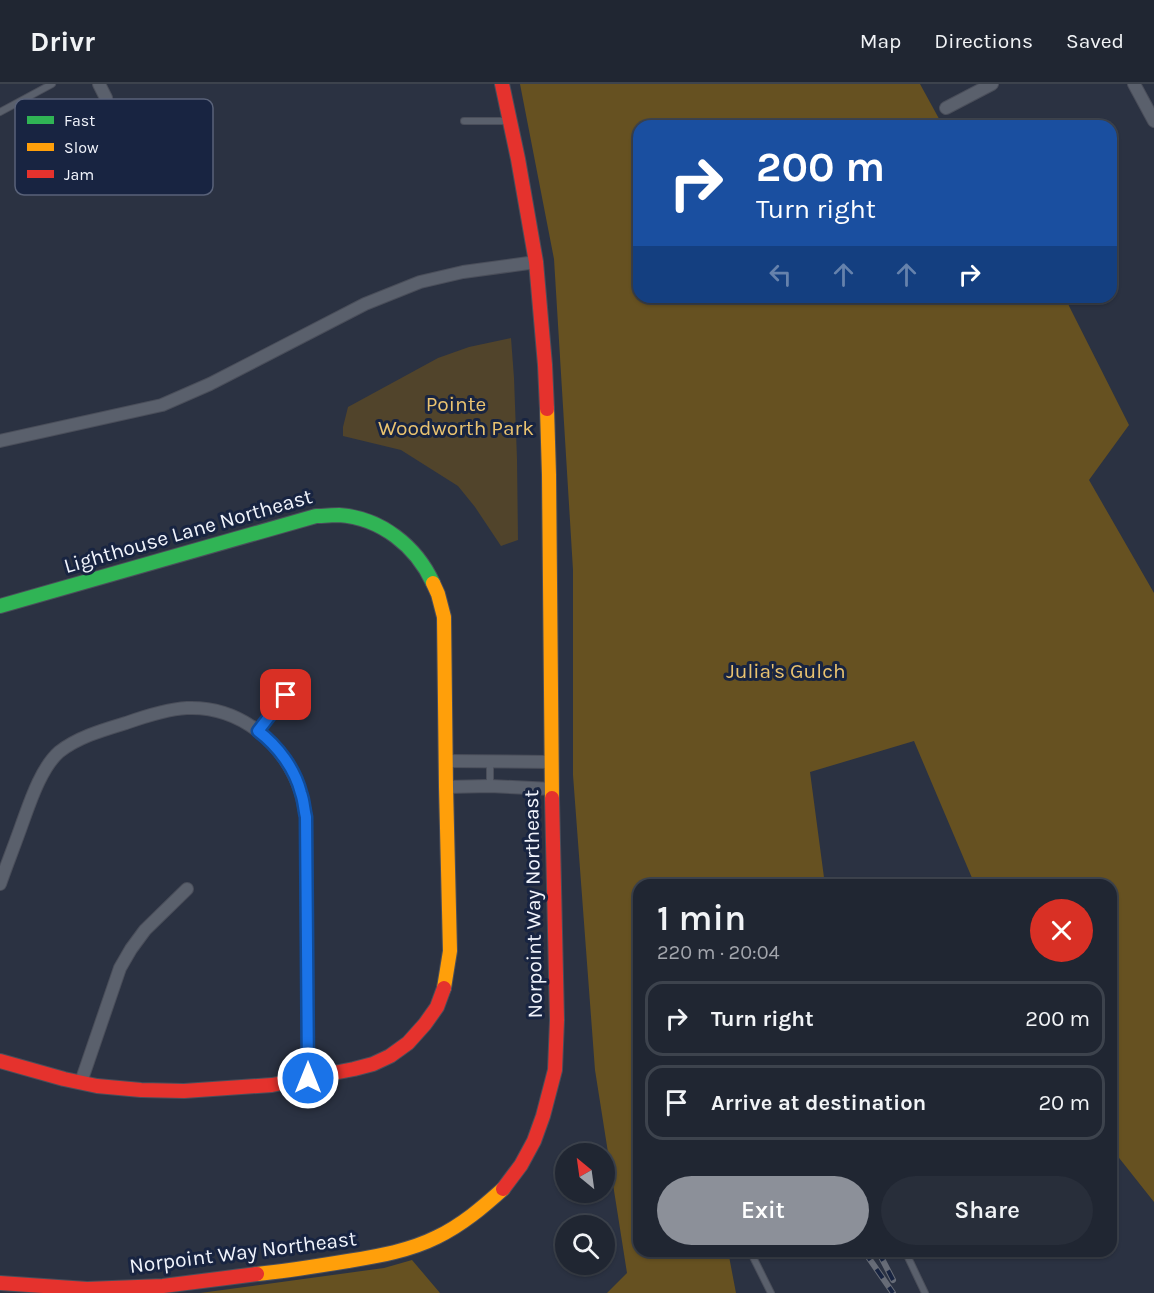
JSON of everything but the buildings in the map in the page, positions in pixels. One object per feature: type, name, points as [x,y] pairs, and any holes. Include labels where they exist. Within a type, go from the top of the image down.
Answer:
[{"type":"main road","name":"Norpoint Way Northeast","points":[[0,1283],[87,1289],[163,1286],[293,1270],[381,1256],[435,1238],[460,1224],[484,1206],[506,1186],[534,1141],[555,1070],[557,1020],[549,475],[545,365],[536,262],[502,84]]},
{"type":"main road","name":"Lighthouse Lane Northeast","points":[[0,606],[316,516],[330,514],[357,517],[387,530],[412,550],[429,573],[444,617],[450,951],[445,984],[438,1007],[425,1024],[408,1043],[390,1056],[373,1065],[354,1070],[272,1085],[231,1089],[141,1090],[97,1086],[0,1061]]},
{"type":"street","points":[[99,84],[106,98]]},
{"type":"street","points":[[946,108],[992,84]]},
{"type":"street","points":[[1134,84],[1154,121]]},
{"type":"street","points":[[0,441],[162,405],[210,384],[365,304],[420,282],[444,276],[536,262]]},
{"type":"street","points":[[0,884],[36,788],[58,753],[97,732],[140,718],[185,708],[204,708],[239,719],[258,731],[277,749],[294,775],[306,817],[308,1078]]},
{"type":"street","points":[[446,761],[552,762]]},
{"type":"street","points":[[446,787],[490,786],[552,789]]},
{"type":"street","points":[[81,1082],[120,968],[145,930],[187,889]]},
{"type":"lane","points":[[24,99],[52,84]]},
{"type":"lane","points":[[0,112],[15,104]]},
{"type":"lane","points":[[464,121],[510,121]]},
{"type":"lane","points":[[258,731],[286,695]]},
{"type":"lane","points":[[490,762],[490,786]]},
{"type":"lane","points":[[753,1257],[771,1293]]},
{"type":"lane","points":[[908,1257],[925,1293]]},
{"type":"green space","name":"Julia's Gulch","points":[[520,84],[920,84],[940,120],[633,120],[633,303],[1068,303],[1129,425],[1089,480],[1154,593],[1154,1202],[1117,1155],[1117,879],[972,879],[914,741],[810,772],[824,879],[633,879],[633,1257],[729,1257],[736,1293],[607,1293],[627,1273],[615,1197],[615,1143],[607,1143],[595,1070],[573,775],[573,570],[554,259]]},
{"type":"green space","name":"Pointe Woodworth Park","points":[[511,338],[517,459],[518,540],[501,546],[458,486],[401,450],[343,436],[343,427],[348,407],[438,358],[469,347]]},
{"type":"green space","points":[[412,1260],[440,1293],[200,1293],[384,1268]]},
{"type":"railway","points":[[868,1257],[893,1293]]},
{"type":"railway","points":[[881,1257],[893,1280]]},
{"type":"traffic: fast","points":[[0,606],[316,516],[354,517],[383,528],[407,546],[417,557],[433,583]]},
{"type":"traffic: slow","points":[[547,409],[552,798]]},
{"type":"traffic: slow","points":[[433,583],[444,617],[450,951],[444,988]]},
{"type":"traffic: slow","points":[[257,1274],[371,1257],[416,1246],[455,1227],[503,1189]]},
{"type":"traffic: jam","points":[[502,84],[536,262],[547,409]]},
{"type":"traffic: jam","points":[[503,1189],[521,1165],[534,1141],[555,1070],[557,1020],[552,798]]},
{"type":"traffic: jam","points":[[0,1061],[97,1086],[141,1090],[184,1091],[272,1085],[354,1069],[390,1056],[408,1043],[425,1024],[437,1007],[444,988]]},
{"type":"traffic: jam","points":[[0,1283],[87,1289],[163,1286],[257,1274]]},
{"type":"route","points":[[286,695],[258,731],[267,737],[277,749],[294,775],[306,817],[308,1078]]}]
